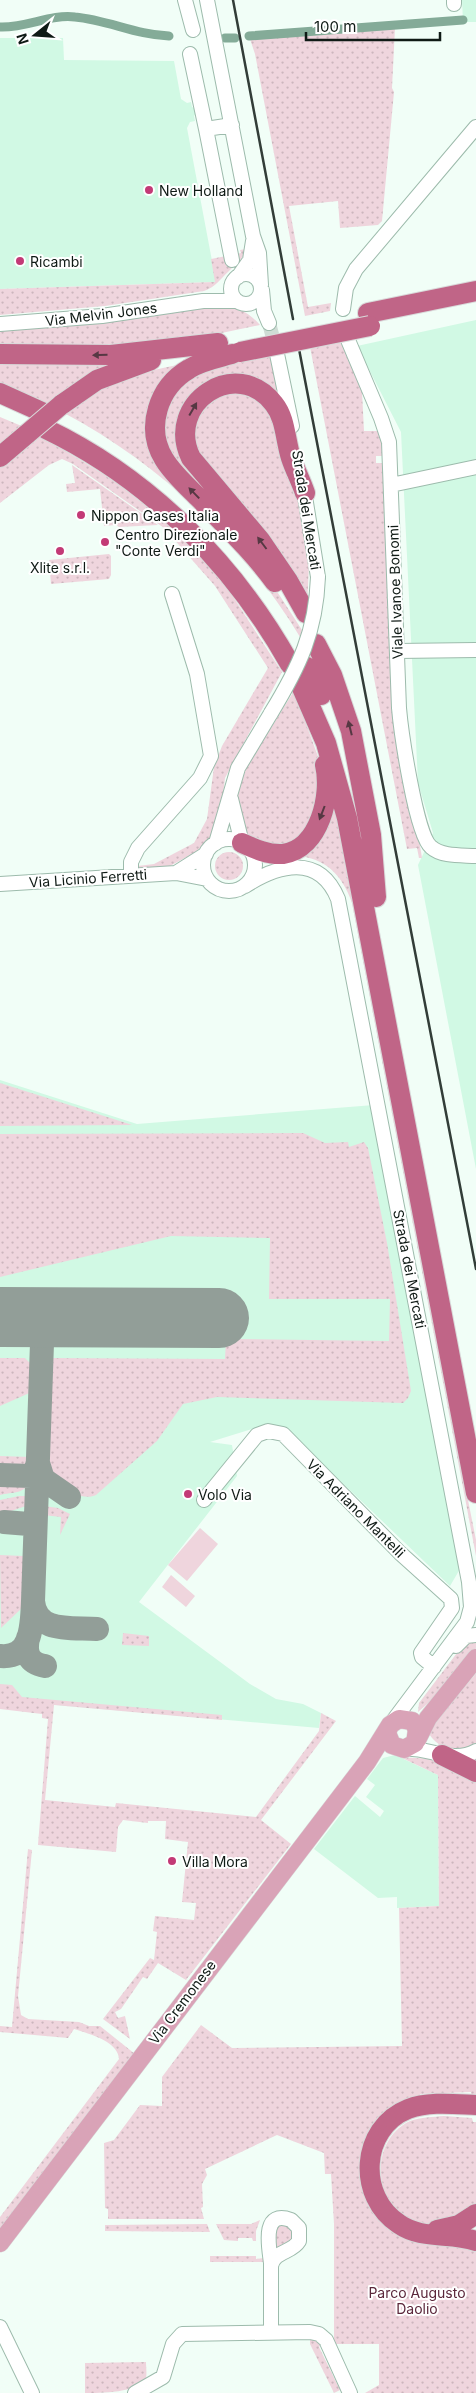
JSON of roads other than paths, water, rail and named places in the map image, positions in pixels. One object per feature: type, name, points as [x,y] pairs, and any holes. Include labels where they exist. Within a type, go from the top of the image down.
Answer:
[{"type":"highway","points":[[0,457],[92,383],[143,362],[232,347],[369,319],[476,291]]},
{"type":"highway","points":[[369,319],[476,304]]},
{"type":"highway","points":[[0,354],[127,354],[232,347]]},
{"type":"highway","points":[[232,347],[195,366],[173,382],[163,396],[158,408],[157,440],[162,455],[172,470],[264,568],[307,649],[326,743],[348,818],[476,1493]]},
{"type":"highway","points":[[305,494],[292,460],[282,418],[266,395],[251,387],[230,384],[212,389],[196,402],[190,412],[185,431],[185,442],[191,458],[264,545],[307,649],[348,768],[360,815],[476,1422]]},
{"type":"highway","points":[[0,393],[44,420],[125,460],[194,517],[231,556],[307,649],[326,769],[327,794],[323,811],[310,836],[289,852],[269,853],[245,846]]},
{"type":"highway","points":[[0,408],[44,420]]},
{"type":"highway","points":[[442,1755],[476,1772]]},
{"type":"highway","points":[[476,2105],[426,2105],[413,2107],[399,2114],[386,2125],[376,2139],[370,2156],[369,2173],[377,2200],[388,2216],[398,2224],[418,2234],[464,2238],[476,2242]]},
{"type":"highway","points":[[476,2113],[427,2112],[404,2120],[385,2140],[376,2170],[378,2184],[385,2200],[396,2214],[411,2224],[428,2229],[446,2229],[463,2223],[476,2214]]},
{"type":"main road","points":[[407,1746],[476,1658]]},
{"type":"main road","points":[[407,1746],[392,1745],[387,1734],[398,1722],[422,1715],[440,1703]]},
{"type":"main road","points":[[398,1722],[416,1726],[407,1746]]},
{"type":"main road","name":"Via Cremonese","points":[[0,2244],[75,2142],[398,1722]]},
{"type":"main road","name":"Via Cremonese","points":[[366,1762],[385,1750],[407,1746]]},
{"type":"street","points":[[185,0],[192,30]]},
{"type":"street","points":[[207,0],[253,236],[259,253],[266,324],[240,302],[232,291],[236,279],[251,258],[253,236]]},
{"type":"street","points":[[190,54],[232,260]]},
{"type":"street","points":[[206,129],[232,125]]},
{"type":"street","points":[[343,308],[348,284],[359,265],[476,127]]},
{"type":"street","points":[[236,279],[252,275],[257,278],[261,287],[256,301],[240,302]]},
{"type":"street","name":"Via Melvin Jones","points":[[201,301],[236,279]]},
{"type":"street","name":"Via Melvin Jones","points":[[0,324],[95,316],[201,301],[240,302]]},
{"type":"street","name":"Viale Ivanoe Bonomi","points":[[348,340],[387,433],[402,736],[422,830],[431,847],[447,854],[476,856]]},
{"type":"street","name":"Strada dei Mercati","points":[[277,354],[305,494],[318,577],[315,610],[308,640],[296,669],[238,768],[231,798],[204,871],[207,879],[220,890],[229,891],[245,886],[275,870],[286,867],[301,867],[317,873],[326,881],[334,889],[340,904],[471,1595],[471,1611],[467,1622],[422,1682],[398,1722]]},
{"type":"street","points":[[391,485],[476,467]]},
{"type":"street","points":[[131,876],[131,862],[138,848],[200,778],[211,756],[197,674],[172,594]]},
{"type":"street","points":[[397,651],[476,650]]},
{"type":"street","name":"Strada dei Mercati","points":[[231,798],[245,846],[253,855],[254,872],[245,886]]},
{"type":"street","name":"Strada dei Mercati","points":[[211,848],[229,840],[245,846],[255,854],[267,859],[300,861],[317,867],[332,878],[344,899],[476,1588]]},
{"type":"street","points":[[176,873],[211,848]]},
{"type":"street","points":[[176,873],[207,879]]},
{"type":"street","name":"Via Licinio Ferretti","points":[[0,884],[176,873]]},
{"type":"street","name":"Via Adriano Mantelli","points":[[204,1500],[257,1435],[268,1431],[283,1434],[400,1553],[451,1599],[452,1608],[421,1653],[422,1657],[434,1667]]},
{"type":"street","points":[[422,1682],[464,1637],[476,1635]]},
{"type":"street","points":[[407,1746],[458,1757],[476,1751]]},
{"type":"street","points":[[271,2266],[271,2332]]},
{"type":"street","points":[[0,2326],[32,2393]]},
{"type":"street","points":[[135,2393],[163,2378],[173,2344],[182,2334],[271,2332],[312,2332],[323,2336],[350,2393]]},
{"type":"waterway","points":[[0,27],[10,27],[57,17],[75,17],[145,33],[169,36]]},
{"type":"waterway","points":[[249,36],[463,20]]},
{"type":"waterway","points":[[225,38],[235,38]]},
{"type":"tunnel","points":[[269,323],[277,353]]},
{"type":"railway","points":[[233,0],[293,319]]},
{"type":"railway","points":[[299,349],[476,1269]]},
{"type":"place","name":"New Holland","points":[[149,190]]},
{"type":"place","name":"Ricambi","points":[[20,261]]},
{"type":"place","name":"Nippon Gases Italia","points":[[81,515]]},
{"type":"place","name":"Centro Direzionale \"Conte Verdi\"","points":[[105,542]]},
{"type":"place","name":"Xlite s.r.l.","points":[[60,551]]},
{"type":"place","name":"Volo Via","points":[[188,1494]]},
{"type":"place","name":"Villa Mora","points":[[172,1861]]},
{"type":"park label","name":"Parco Augusto Daolio","points":[[417,2300]]}]
